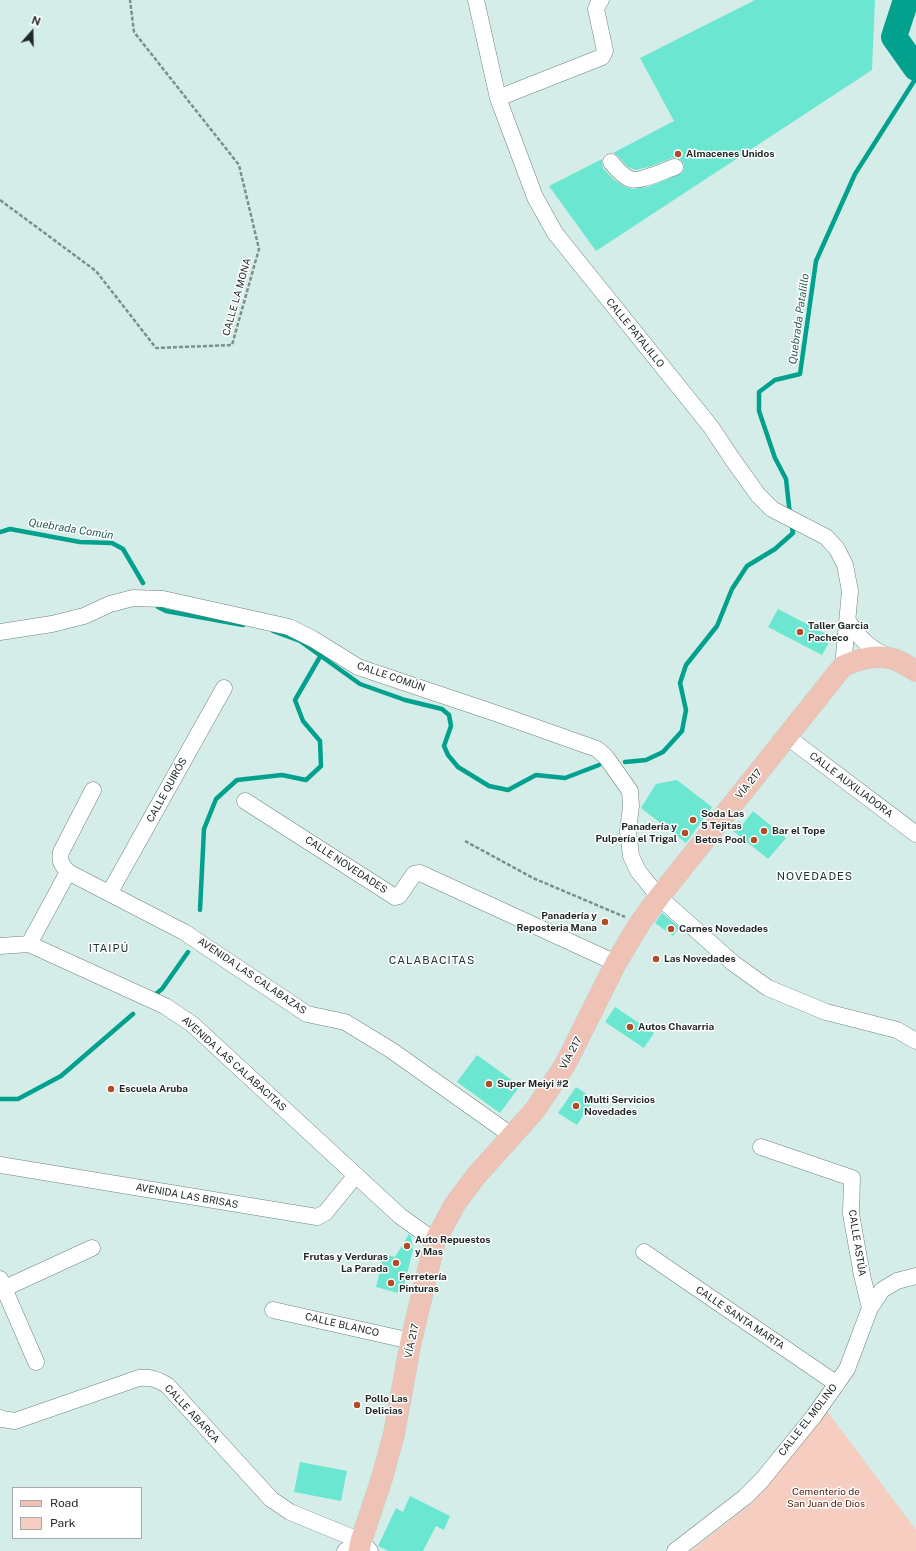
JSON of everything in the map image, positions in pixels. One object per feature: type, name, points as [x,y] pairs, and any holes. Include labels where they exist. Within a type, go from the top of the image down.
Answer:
[{"type":"main road","name":"VÍA 217","points":[[359,1549],[382,1478],[394,1434],[411,1340],[435,1241],[455,1204],[476,1176],[535,1110],[565,1065],[616,963],[640,923],[659,896],[843,666],[860,659],[878,657],[895,659],[916,671]]},
{"type":"street","name":"CALLE PATALILLO","points":[[476,0],[498,98],[535,197],[555,233],[711,427],[758,495],[772,509],[826,537],[837,549],[845,565],[850,591],[843,666]]},
{"type":"street","points":[[498,98],[602,58],[605,51],[596,9],[601,0]]},
{"type":"street","points":[[611,162],[630,180],[637,180],[675,167]]},
{"type":"street","name":"CALLE COMÚN","points":[[0,632],[52,624],[84,616],[110,604],[133,598],[163,599],[289,627],[313,639],[358,667],[498,714],[597,750],[606,757],[630,791],[631,806],[628,831],[631,856],[638,870],[659,896],[733,963],[768,988],[826,1012],[897,1030],[916,1041]]},
{"type":"street","points":[[848,621],[854,631],[872,648],[895,659]]},
{"type":"street","name":"CALLE QUIRÓS","points":[[110,892],[224,688]]},
{"type":"street","name":"CALLE AUXILIADORA","points":[[786,736],[916,834]]},
{"type":"street","points":[[29,944],[68,872],[62,865],[60,852],[93,790]]},
{"type":"street","name":"CALLE NOVEDADES","points":[[245,801],[395,897],[399,896],[414,874],[420,873],[616,963]]},
{"type":"street","name":"AVENIDA LAS CALABAZAS","points":[[68,872],[110,892],[184,932],[307,1014],[345,1022],[390,1050],[512,1135]]},
{"type":"street","name":"AVENIDA LAS CALABACITAS","points":[[0,946],[29,944],[165,1006],[192,1024],[400,1216],[435,1241]]},
{"type":"street","name":"CALLE ASTÚA","points":[[761,1147],[852,1178],[851,1214],[862,1275],[870,1308]]},
{"type":"street","name":"AVENIDA LAS BRISAS","points":[[0,1165],[317,1217],[325,1213],[356,1175]]},
{"type":"street","points":[[36,1362],[2,1284],[92,1248]]},
{"type":"street","name":"CALLE SANTA MARTA","points":[[644,1252],[837,1384]]},
{"type":"street","name":"CALLE EL MOLINO","points":[[675,1551],[745,1497],[753,1489],[814,1416],[847,1369],[870,1308],[882,1290],[897,1281],[916,1276]]},
{"type":"street","name":"CALLE BLANCO","points":[[273,1310],[411,1340]]},
{"type":"street","name":"CALLE ABARCA","points":[[0,1418],[2,1420],[15,1421],[139,1378],[148,1377],[158,1380],[167,1385],[174,1392],[271,1499],[290,1512],[359,1549]]},
{"type":"path","name":"CALLE LA MONA","points":[[0,200],[96,271],[156,348],[232,345],[259,248],[239,165],[134,32],[130,0]]},
{"type":"path","points":[[465,841],[532,878],[640,923]]},
{"type":"green space","name":"Cementerio de San Juan de Dios","points":[[827,1411],[916,1530],[916,1551],[690,1551],[751,1504]]},
{"type":"building","name":"Almacenes Unidos","points":[[755,0],[875,0],[872,70],[596,251],[549,186],[602,159],[603,168],[613,179],[623,186],[632,189],[648,187],[682,173],[684,164],[677,158],[672,158],[649,167],[635,170],[628,167],[618,156],[613,153],[674,121],[640,58]]},
{"type":"building","name":"Taller Garcia Pacheco","points":[[778,609],[832,637],[822,655],[768,627]]},
{"type":"building","points":[[677,780],[712,807],[686,843],[641,808],[656,784]]},
{"type":"building","points":[[753,811],[786,838],[768,859],[732,830],[739,821],[743,824]]},
{"type":"building","name":"Carnes Novedades","points":[[662,913],[679,927],[673,936],[655,923]]},
{"type":"building","name":"Autos Chavarria","points":[[615,1007],[654,1033],[644,1048],[605,1022]]},
{"type":"building","name":"Super Meiyi #2","points":[[477,1055],[520,1086],[500,1113],[457,1082]]},
{"type":"building","name":"Multi Servicios Novedades","points":[[576,1087],[594,1099],[577,1125],[558,1113]]},
{"type":"building","points":[[409,1234],[411,1236],[413,1250],[402,1294],[376,1287],[384,1254],[395,1257]]},
{"type":"building","points":[[300,1462],[347,1471],[341,1501],[294,1492]]},
{"type":"building","points":[[410,1496],[450,1516],[444,1530],[436,1526],[423,1551],[388,1551],[378,1546],[396,1508],[403,1512]]},
{"type":"waterway","points":[[906,0],[894,37],[916,68]]},
{"type":"waterway","name":"Quebrada Patalillo","points":[[790,515],[786,479],[775,458],[759,411],[759,392],[775,380],[800,374],[816,261],[855,174],[916,78]]},
{"type":"waterway","name":"Quebrada Patalillo","points":[[625,762],[646,760],[663,752],[682,731],[686,710],[680,683],[686,665],[717,626],[732,589],[747,566],[775,549],[793,533],[791,522]]},
{"type":"waterway","name":"Quebrada Común","points":[[0,532],[10,529],[80,542],[112,543],[123,549],[143,583]]},
{"type":"waterway","name":"Quebrada Común","points":[[158,607],[166,611],[243,625]]},
{"type":"waterway","name":"Quebrada Patalillo","points":[[273,631],[300,641],[360,684],[405,700],[442,709],[449,715],[451,726],[444,746],[448,755],[458,767],[489,786],[508,790],[536,775],[565,778],[599,765]]},
{"type":"waterway","name":"Quebrada Patalillo","points":[[200,910],[204,829],[216,799],[237,780],[282,775],[306,780],[321,766],[320,741],[303,721],[295,700],[321,655]]},
{"type":"waterway","name":"Quebrada Patalillo","points":[[152,997],[162,989],[188,952]]},
{"type":"waterway","name":"Quebrada Patalillo","points":[[0,1099],[18,1099],[61,1076],[133,1014]]},
{"type":"place","name":"Almacenes Unidos","points":[[678,154]]},
{"type":"place","name":"Taller Garcia Pacheco","points":[[800,632]]},
{"type":"place","name":"Soda Las 5 Tejitas","points":[[693,820]]},
{"type":"place","name":"Bar el Tope","points":[[764,831]]},
{"type":"place","name":"Panadería y Pulpería el Trigal","points":[[685,833]]},
{"type":"place","name":"Betos Pool","points":[[754,840]]},
{"type":"place","name":"Panadería y Reposteria Mana","points":[[605,922]]},
{"type":"place","name":"Carnes Novedades","points":[[671,929]]},
{"type":"place","name":"Las Novedades","points":[[656,959]]},
{"type":"place","name":"Autos Chavarria","points":[[630,1027]]},
{"type":"place","name":"Super Meiyi #2","points":[[489,1084]]},
{"type":"place","name":"Escuela Aruba","points":[[111,1089]]},
{"type":"place","name":"Multi Servicios Novedades","points":[[576,1106]]},
{"type":"place","name":"Auto Repuestos y Mas","points":[[407,1246]]},
{"type":"place","name":"Frutas y Verduras La Parada","points":[[396,1263]]},
{"type":"place","name":"Ferretería Pinturas","points":[[391,1283]]},
{"type":"place","name":"Pollo Las Delicias","points":[[357,1405]]},
{"type":"district","name":"NOVEDADES","points":[[815,877]]},
{"type":"district","name":"ITAIPÚ","points":[[109,949]]},
{"type":"district","name":"CALABACITAS","points":[[432,961]]}]
